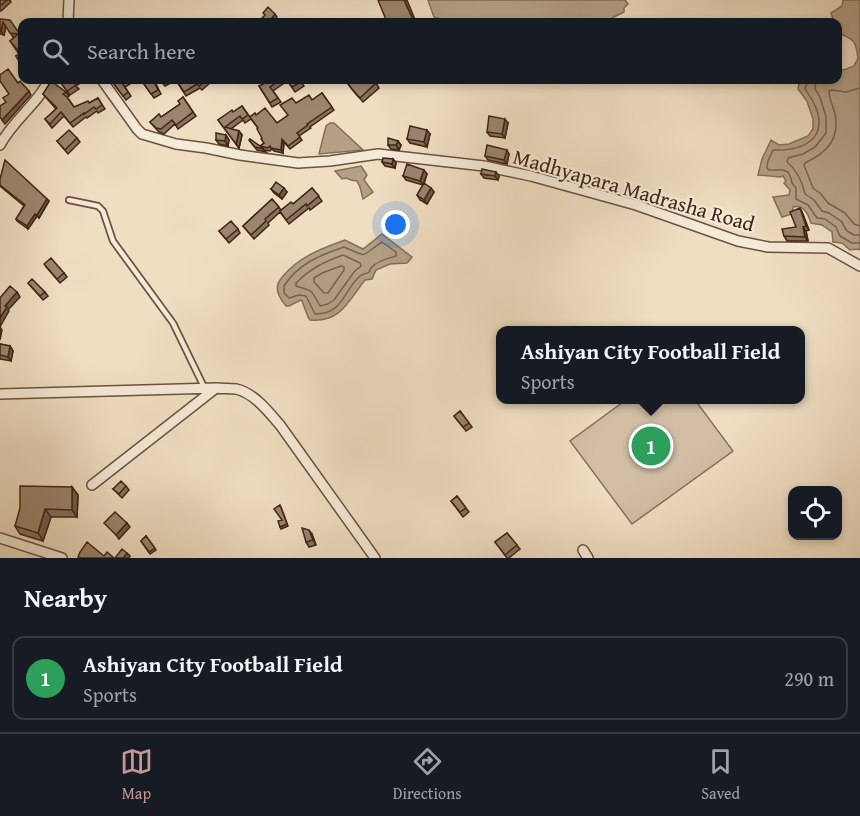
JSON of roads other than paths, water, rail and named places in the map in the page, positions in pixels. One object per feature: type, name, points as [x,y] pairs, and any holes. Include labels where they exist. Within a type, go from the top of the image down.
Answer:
[{"type":"street","points":[[68,18],[69,0]]},
{"type":"street","points":[[0,145],[13,126],[36,101],[47,84]]},
{"type":"street","name":"Madhyapara Madrasha Road","points":[[105,84],[142,134],[176,144],[298,163],[378,154],[484,166],[531,176],[636,205],[738,241],[768,247],[828,248],[860,266]]},
{"type":"street","points":[[92,485],[216,388]]},
{"type":"street","points":[[0,394],[216,388],[233,388],[244,392],[252,396],[269,412],[287,434],[375,558]]},
{"type":"street","points":[[0,538],[62,558]]},
{"type":"lane","points":[[69,200],[98,206],[103,211],[113,241],[173,323],[205,390]]},
{"type":"water","points":[[428,0],[625,0],[628,4],[624,12],[612,18],[434,17]]},
{"type":"water","points":[[843,0],[860,0],[860,250],[850,250],[842,243],[833,242],[832,232],[822,225],[811,223],[803,208],[793,207],[792,214],[782,217],[773,197],[789,195],[790,190],[784,183],[786,181],[783,176],[758,175],[762,159],[771,140],[779,145],[789,144],[808,136],[813,129],[813,119],[807,101],[798,89],[799,84],[842,84],[842,69],[854,66],[858,58],[855,44],[842,35],[842,18],[833,18],[831,13],[842,6]]},
{"type":"water","points":[[334,123],[363,150],[319,154],[326,126]]},
{"type":"water","points":[[361,166],[367,175],[364,180],[373,192],[363,199],[357,181],[342,179],[335,171]]},
{"type":"water","points":[[382,234],[412,257],[407,263],[390,264],[376,270],[372,279],[365,280],[337,314],[321,320],[310,320],[301,300],[286,306],[280,299],[277,290],[279,281],[296,263],[319,250],[345,240],[363,249]]},
{"type":"place","name":"Ashiyan City Football Field","points":[[651,446]]}]
